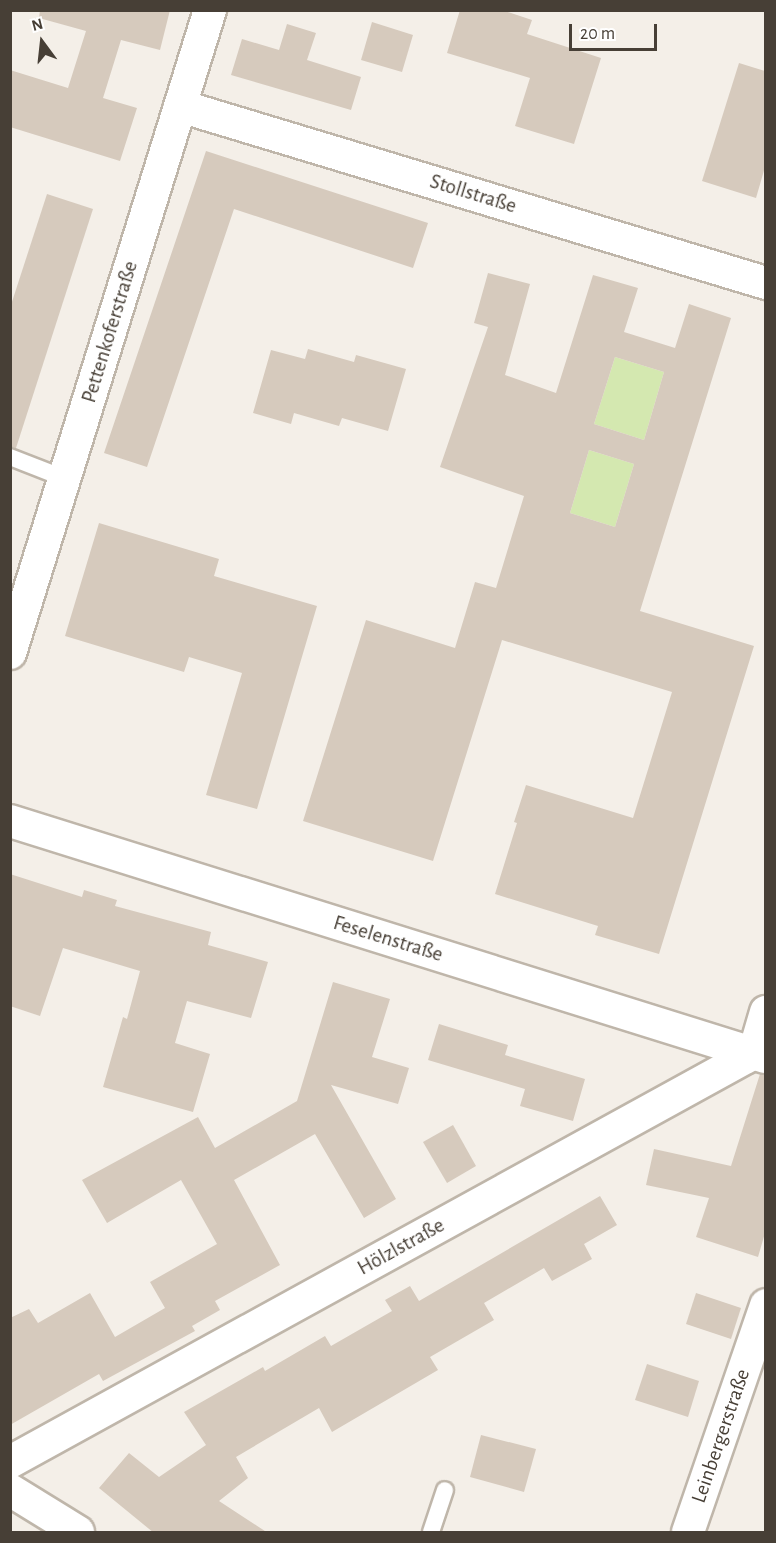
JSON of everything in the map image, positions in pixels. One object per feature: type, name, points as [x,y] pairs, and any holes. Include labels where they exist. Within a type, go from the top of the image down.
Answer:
[{"type":"street","name":"Pettenkoferstraße","points":[[10,653],[210,10]]},
{"type":"street","name":"Stollstraße","points":[[180,106],[765,283]]},
{"type":"street","name":"Feselenstraße","points":[[10,821],[760,1055]]},
{"type":"street","points":[[760,1055],[765,1012]]},
{"type":"street","name":"Hölzlstraße","points":[[10,1462],[760,1055]]},
{"type":"street","name":"Leinbergerstraße","points":[[688,1533],[765,1305]]},
{"type":"street","points":[[10,1490],[78,1533]]},
{"type":"lane","points":[[10,458],[64,478]]},
{"type":"lane","points":[[431,1533],[445,1490]]},
{"type":"green space","points":[[615,357],[664,372],[644,440],[594,424]]},
{"type":"green space","points":[[589,450],[634,464],[615,527],[570,513]]},
{"type":"building","points":[[40,10],[170,10],[160,50],[121,40],[103,98],[137,108],[120,161],[10,127],[10,70],[68,88],[86,31],[39,18]]},
{"type":"building","points":[[460,10],[502,10],[532,20],[527,34],[601,58],[574,144],[515,126],[530,78],[447,53]]},
{"type":"building","points":[[372,22],[413,35],[402,72],[361,60]]},
{"type":"building","points":[[287,24],[316,33],[307,60],[361,77],[351,110],[231,75],[242,39],[279,50]]},
{"type":"building","points":[[739,63],[765,71],[765,167],[756,198],[702,181]]},
{"type":"building","points":[[206,151],[428,223],[413,268],[234,209],[147,467],[104,453]]},
{"type":"building","points":[[47,194],[93,209],[16,448],[10,447],[10,308]]},
{"type":"building","points":[[488,273],[530,284],[505,375],[556,393],[593,275],[638,288],[624,332],[675,348],[689,304],[731,318],[640,611],[754,646],[659,954],[595,935],[598,926],[495,894],[526,785],[633,818],[672,692],[502,640],[433,861],[303,821],[366,620],[455,648],[475,582],[496,588],[524,496],[440,467],[488,327],[474,323]],"holes":[[[615,357],[664,372],[644,440],[594,424]],[[589,450],[634,464],[615,527],[570,513]]]},
{"type":"building","points":[[308,349],[354,362],[356,355],[406,369],[388,431],[342,418],[339,426],[294,413],[291,424],[253,413],[271,350],[305,359]]},
{"type":"building","points":[[99,523],[219,559],[214,576],[317,606],[257,809],[206,795],[242,673],[189,657],[184,672],[65,636]]},
{"type":"building","points":[[10,874],[82,897],[84,890],[117,900],[115,906],[211,932],[208,945],[268,962],[251,1018],[187,1001],[175,1043],[210,1054],[193,1112],[103,1087],[123,1017],[127,1019],[140,971],[63,948],[40,1016],[10,1006]]},
{"type":"building","points":[[333,982],[390,999],[372,1057],[409,1068],[398,1104],[331,1085],[396,1199],[364,1218],[315,1134],[234,1180],[280,1265],[215,1301],[220,1310],[192,1326],[195,1331],[103,1381],[99,1374],[10,1425],[10,1318],[29,1309],[38,1323],[90,1293],[115,1337],[165,1308],[150,1282],[217,1244],[181,1180],[107,1223],[82,1180],[198,1117],[215,1148],[297,1101]]},
{"type":"building","points":[[439,1024],[508,1045],[505,1055],[585,1079],[573,1121],[520,1106],[525,1089],[428,1060]]},
{"type":"building","points":[[760,1074],[765,1075],[765,1233],[758,1257],[696,1237],[709,1198],[646,1185],[654,1149],[731,1166]]},
{"type":"building","points":[[453,1125],[476,1166],[447,1183],[423,1142]]},
{"type":"building","points":[[600,1196],[617,1225],[584,1244],[592,1259],[552,1281],[544,1268],[484,1303],[494,1320],[430,1357],[438,1370],[332,1432],[319,1408],[236,1457],[248,1478],[219,1501],[268,1533],[154,1533],[99,1488],[129,1453],[159,1477],[206,1445],[184,1412],[263,1367],[265,1371],[325,1336],[331,1346],[392,1311],[385,1300],[410,1286],[419,1301]]},
{"type":"building","points":[[696,1293],[741,1308],[731,1339],[686,1324]]},
{"type":"building","points":[[647,1364],[699,1381],[688,1417],[635,1400]]},
{"type":"building","points":[[481,1435],[536,1449],[524,1492],[470,1477]]}]
